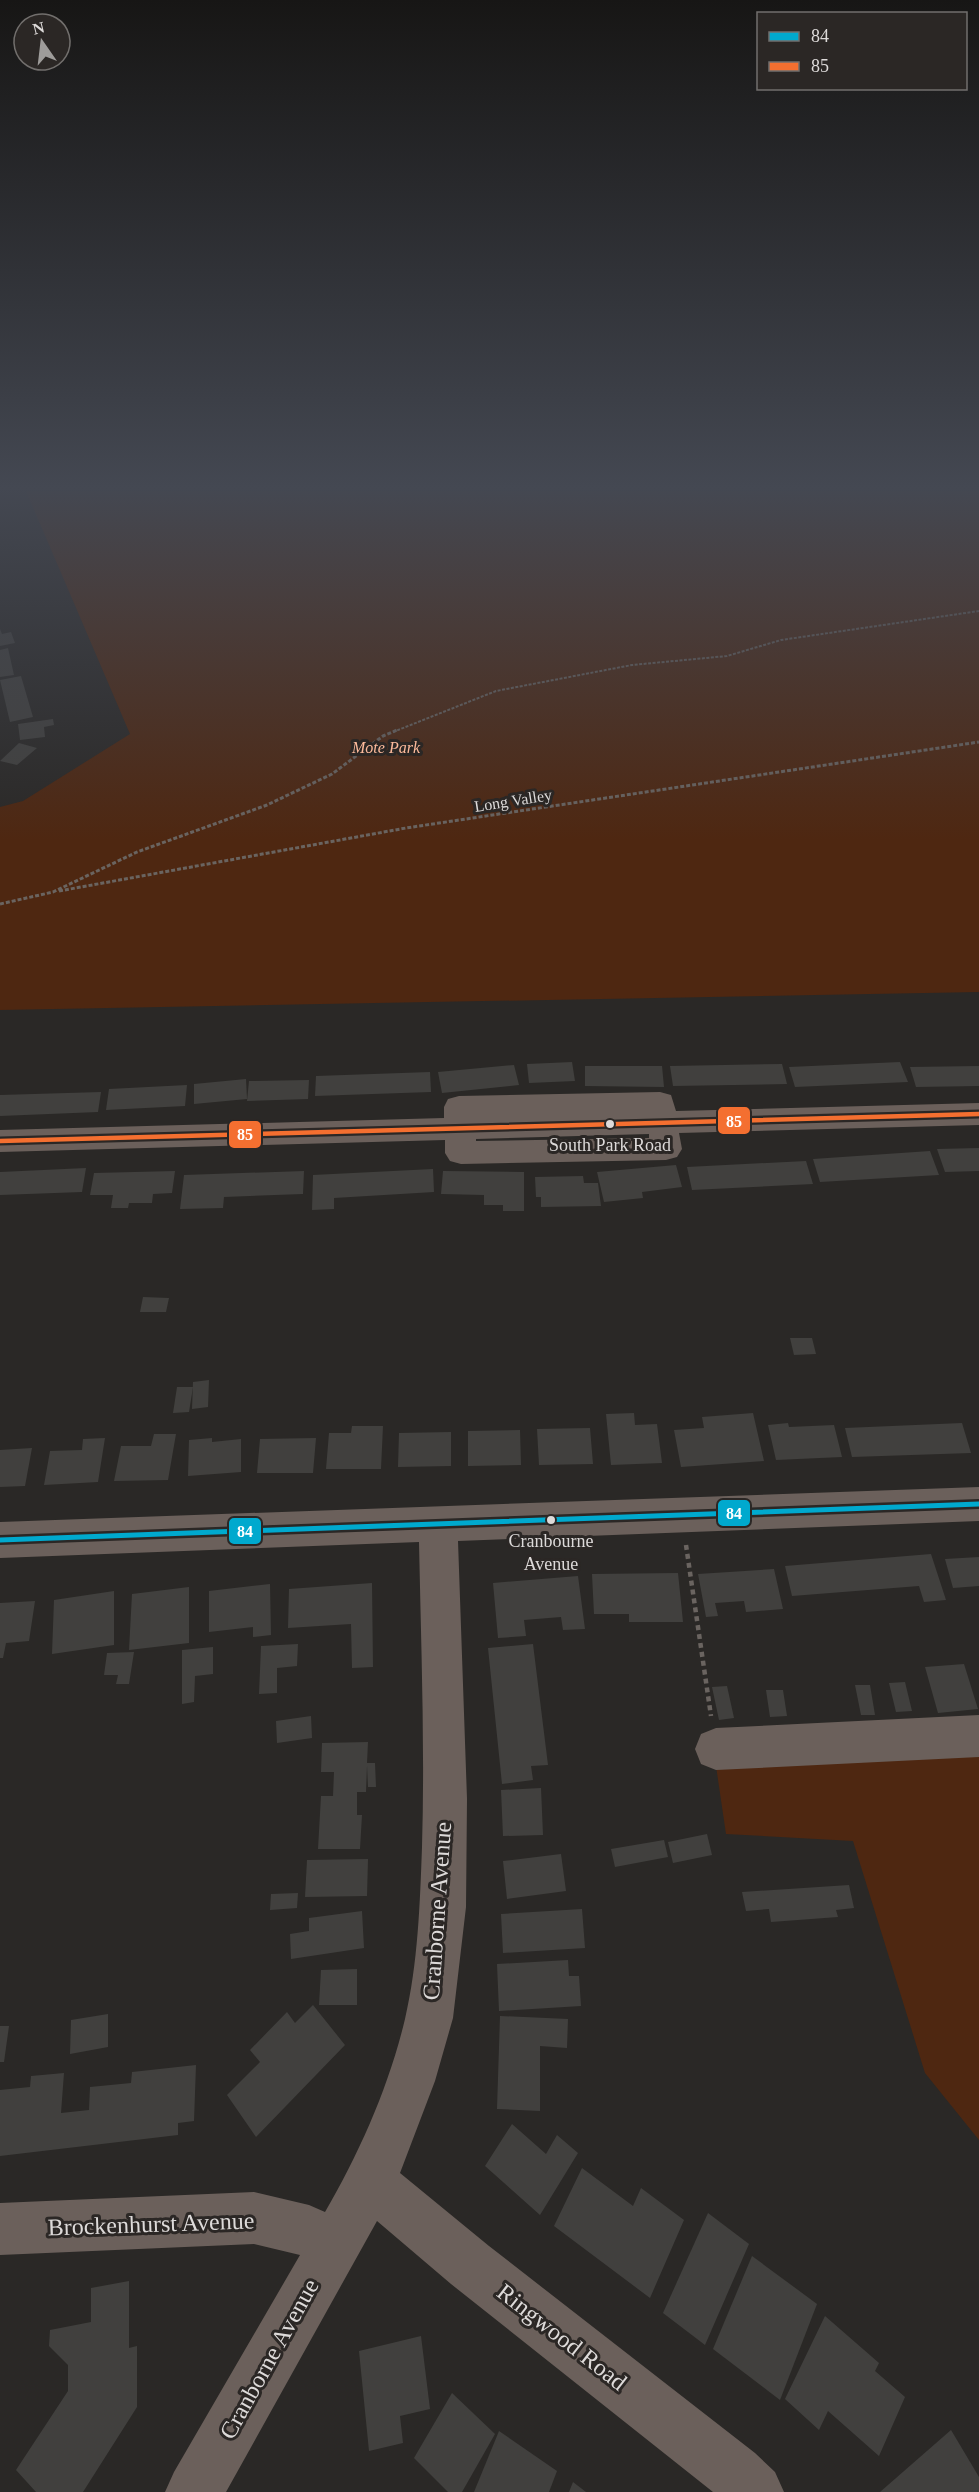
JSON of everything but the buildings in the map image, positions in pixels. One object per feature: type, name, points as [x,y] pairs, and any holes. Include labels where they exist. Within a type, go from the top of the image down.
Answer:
[{"type":"street","points":[[660,1103],[662,1122],[666,1149],[461,1153],[459,1107],[660,1103]]},
{"type":"street","points":[[662,1122],[979,1114]]},
{"type":"street","points":[[0,1141],[459,1128]]},
{"type":"street","points":[[0,1540],[979,1504]]},
{"type":"street","name":"Cranborne Avenue","points":[[194,2492],[332,2246],[371,2182],[410,2081],[429,2018],[441,1917],[445,1799],[438,1524]]},
{"type":"street","points":[[716,1749],[979,1736]]},
{"type":"street","name":"Ringwood Road","points":[[371,2182],[470,2265],[644,2401],[755,2492]]},
{"type":"street","name":"Brockenhurst Avenue","points":[[0,2229],[254,2218],[309,2231],[332,2246]]},
{"type":"path","points":[[0,904],[53,892],[137,852],[267,805],[332,774],[383,735],[496,691],[632,665],[727,656],[781,640],[979,611]]},
{"type":"path","name":"Long Valley","points":[[53,892],[406,828],[979,742]]},
{"type":"path","points":[[681,1514],[716,1749]]},
{"type":"green space","name":"Mote Park","points":[[76,607],[979,607],[979,992],[0,1010],[0,807],[23,801],[130,734]]},
{"type":"green space","points":[[979,1753],[979,2140],[925,2073],[853,1841],[726,1834],[716,1766]]},
{"type":"transit line","name":"85","points":[[0,1141],[979,1114]]},
{"type":"transit line","name":"84","points":[[0,1540],[979,1504]]},
{"type":"place","name":"South Park Road","points":[[610,1124]]},
{"type":"place","name":"Cranbourne Avenue","points":[[551,1520]]}]
